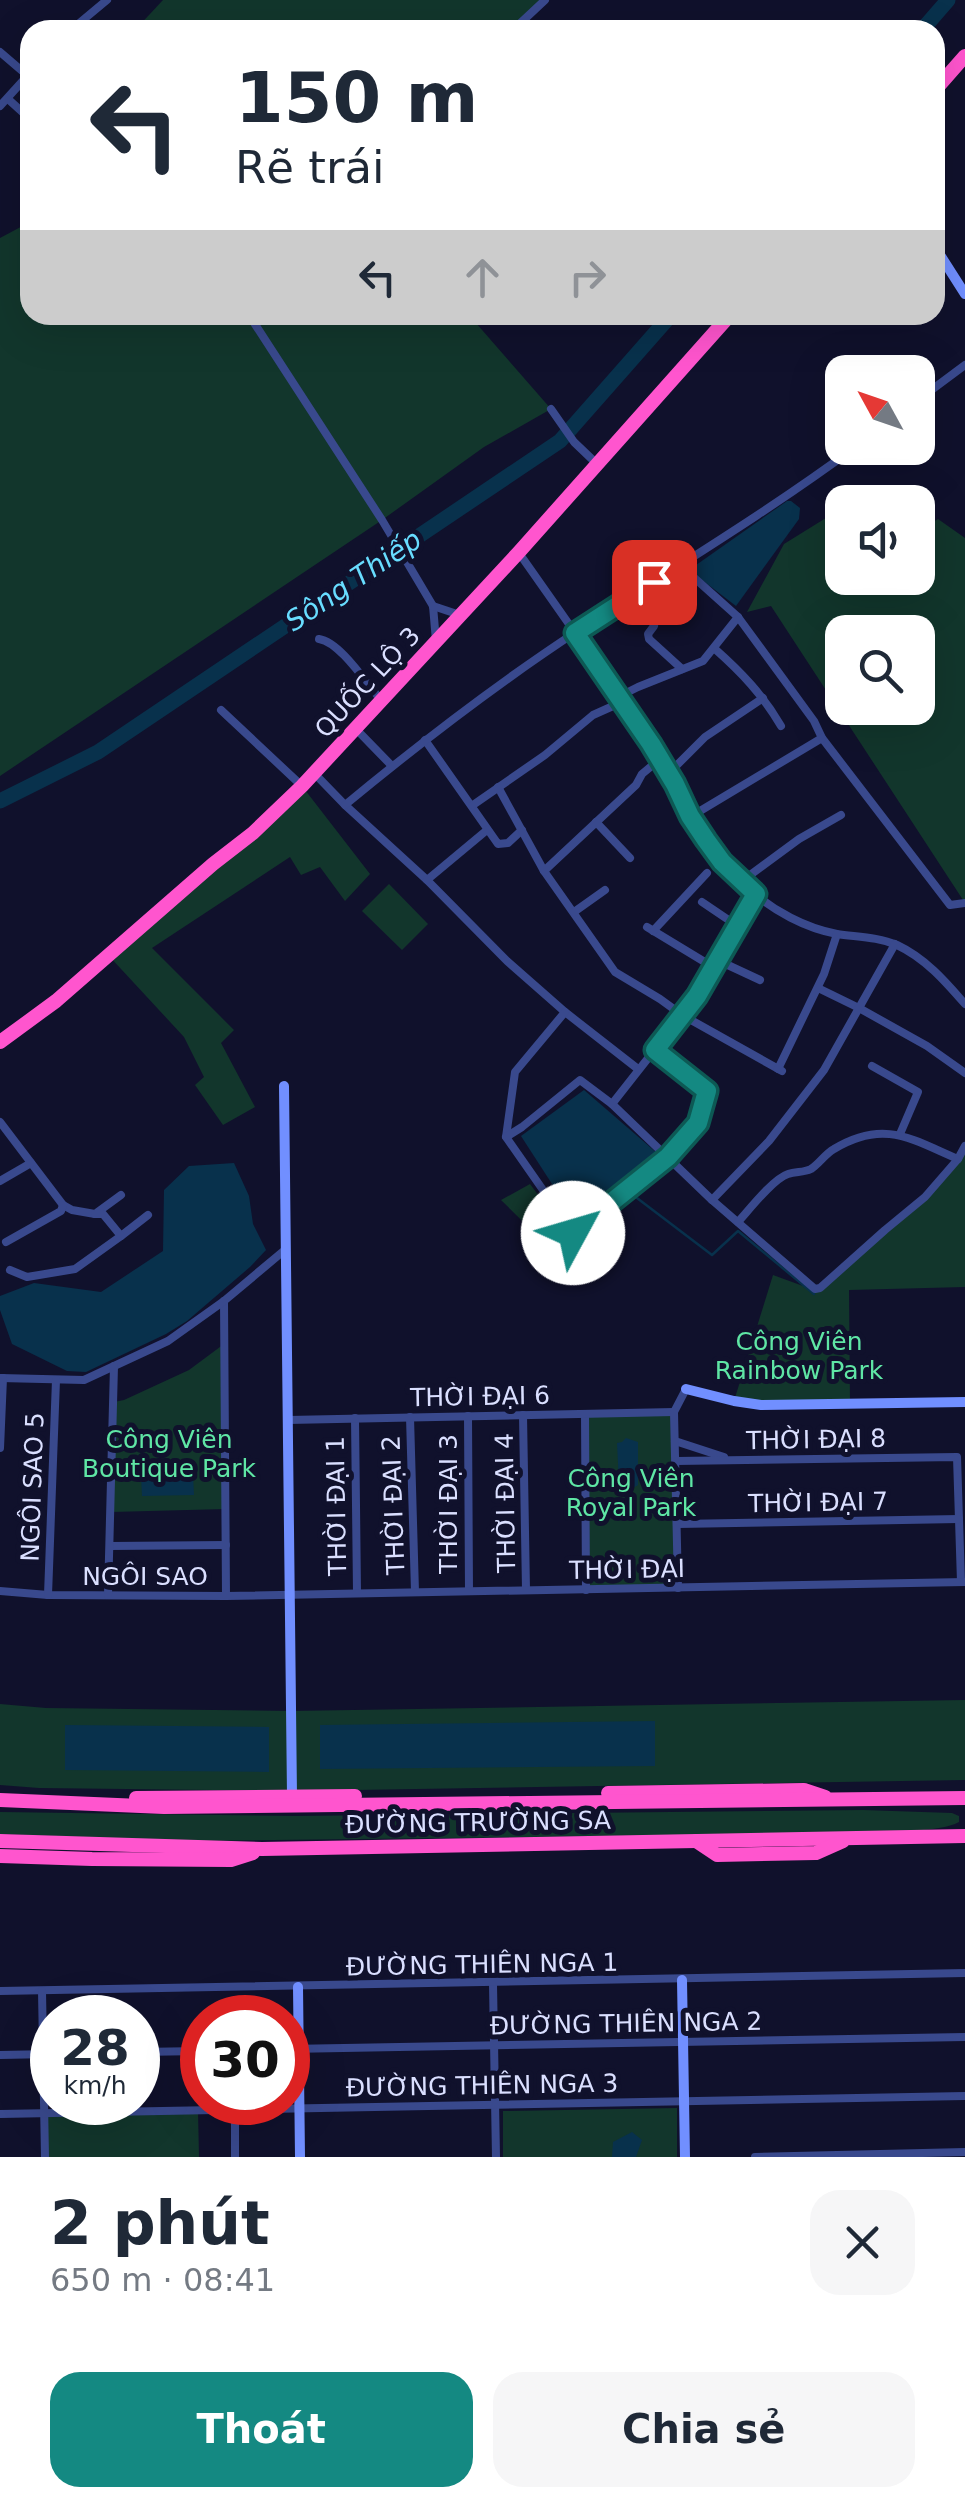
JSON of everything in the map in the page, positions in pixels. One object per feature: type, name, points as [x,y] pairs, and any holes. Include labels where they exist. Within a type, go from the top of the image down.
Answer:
[{"type":"highway","points":[[945,79],[965,56]]},
{"type":"highway","name":"QUỐC LỘ 3","points":[[0,1042],[56,1002],[302,786],[519,552],[721,325]]},
{"type":"highway","name":"ĐƯỜNG TRƯỜNG SA","points":[[0,1792],[133,1798],[370,1796],[404,1805]]},
{"type":"highway","name":"ĐƯỜNG TRƯỜNG SA","points":[[0,1800],[164,1808],[965,1798]]},
{"type":"highway","name":"ĐƯỜNG TRƯỜNG SA","points":[[0,1841],[262,1850],[965,1836]]},
{"type":"highway","name":"ĐƯỜNG TRƯỜNG SA","points":[[0,1856],[230,1860],[262,1850]]},
{"type":"street","points":[[83,20],[107,0]]},
{"type":"street","points":[[524,20],[545,0]]},
{"type":"street","points":[[0,52],[20,68]]},
{"type":"street","points":[[0,106],[20,85]]},
{"type":"street","points":[[8,99],[20,110]]},
{"type":"street","points":[[945,263],[965,294]]},
{"type":"street","points":[[255,325],[433,606],[436,641]]},
{"type":"street","points":[[935,387],[965,365]]},
{"type":"street","points":[[552,411],[574,442],[597,464]]},
{"type":"street","points":[[346,806],[425,740],[575,633],[830,465]]},
{"type":"street","points":[[519,552],[669,773],[690,816],[722,862],[780,913],[837,934],[895,944],[932,968],[965,1004]]},
{"type":"street","points":[[681,566],[738,618],[814,721],[822,738],[950,905],[965,903]]},
{"type":"street","points":[[433,606],[460,614]]},
{"type":"street","points":[[473,805],[545,755],[593,715],[638,687],[704,661],[738,618]]},
{"type":"street","points":[[654,626],[649,639],[682,670]]},
{"type":"street","points":[[319,638],[334,645],[381,700]]},
{"type":"street","points":[[715,648],[744,675],[780,726]]},
{"type":"street","points":[[669,773],[705,737],[763,698]]},
{"type":"street","points":[[221,710],[302,786]]},
{"type":"street","points":[[355,728],[392,766]]},
{"type":"street","points":[[690,816],[822,738]]},
{"type":"street","points":[[425,740],[501,845],[522,830]]},
{"type":"street","points":[[544,870],[660,760]]},
{"type":"street","points":[[314,773],[428,880],[506,961],[638,1069]]},
{"type":"street","points":[[498,787],[544,870],[615,972],[780,1070],[818,988],[837,934]]},
{"type":"street","points":[[742,881],[799,839],[841,815]]},
{"type":"street","points":[[596,822],[630,858]]},
{"type":"street","points":[[428,880],[488,830]]},
{"type":"street","points":[[707,873],[650,929],[715,964],[760,980]]},
{"type":"street","points":[[574,912],[605,890]]},
{"type":"street","points":[[612,1104],[697,996],[756,894]]},
{"type":"street","points":[[702,902],[736,926]]},
{"type":"street","points":[[712,1200],[768,1141],[824,1070],[895,944]]},
{"type":"street","points":[[818,988],[927,1046],[965,1073]]},
{"type":"street","points":[[565,1012],[515,1072],[506,1136],[573,1233],[668,1157],[698,1123],[707,1091],[655,1050]]},
{"type":"street","points":[[872,1066],[918,1092],[900,1134]]},
{"type":"street","points":[[506,1136],[580,1080],[612,1104],[712,1200],[815,1289],[926,1198],[965,1146]]},
{"type":"street","points":[[284,1086],[292,1796]]},
{"type":"street","points":[[0,1122],[64,1206],[103,1214],[120,1236]]},
{"type":"street","points":[[738,1222],[779,1179],[812,1168],[848,1140],[872,1134],[900,1134],[958,1159]]},
{"type":"street","points":[[0,1181],[31,1163]]},
{"type":"street","points":[[94,1214],[121,1194]]},
{"type":"street","points":[[6,1242],[64,1206]]},
{"type":"street","points":[[10,1270],[28,1278],[74,1269],[148,1215]]},
{"type":"street","points":[[0,1448],[2,1378],[84,1380],[168,1341],[224,1302],[286,1249]]},
{"type":"street","points":[[224,1302],[226,1596]]},
{"type":"street","points":[[108,1596],[114,1366]]},
{"type":"street","name":"NGÔI SAO 5","points":[[48,1595],[56,1380]]},
{"type":"street","points":[[678,1588],[674,1412],[686,1389],[762,1405],[965,1402]]},
{"type":"street","name":"THỜI ĐẠI 6","points":[[288,1420],[674,1412]]},
{"type":"street","points":[[585,1414],[586,1590]]},
{"type":"street","name":"THỜI ĐẠI 4","points":[[523,1415],[526,1590]]},
{"type":"street","name":"THỜI ĐẠI 3","points":[[468,1416],[469,1591]]},
{"type":"street","name":"THỜI ĐẠI 2","points":[[410,1417],[415,1592]]},
{"type":"street","name":"THỜI ĐẠI 1","points":[[355,1418],[357,1592]]},
{"type":"street","points":[[675,1441],[732,1460]]},
{"type":"street","name":"THỜI ĐẠI 8","points":[[676,1461],[957,1458],[958,1519]]},
{"type":"street","points":[[958,1519],[963,1582]]},
{"type":"street","name":"THỜI ĐẠI 7","points":[[678,1524],[958,1519]]},
{"type":"street","points":[[110,1546],[226,1546]]},
{"type":"street","name":"THỜI ĐẠI","points":[[290,1594],[963,1582]]},
{"type":"street","name":"NGÔI SAO","points":[[0,1591],[108,1596],[290,1594]]},
{"type":"street","name":"ĐƯỜNG THIÊN NGA 1","points":[[0,1992],[965,1974]]},
{"type":"street","points":[[682,1980],[685,2157]]},
{"type":"street","points":[[493,1984],[496,2157]]},
{"type":"street","points":[[297,1995],[298,1987]]},
{"type":"street","points":[[42,1991],[42,1995]]},
{"type":"street","name":"ĐƯỜNG THIÊN NGA 2","points":[[310,2049],[965,2037]]},
{"type":"street","points":[[0,2055],[30,2054]]},
{"type":"street","name":"ĐƯỜNG THIÊN NGA 3","points":[[310,2108],[965,2096]]},
{"type":"street","name":"ĐƯỜNG THIÊN NGA 3","points":[[0,2114],[30,2113]]},
{"type":"street","points":[[44,2125],[44,2157]]},
{"type":"street","points":[[235,2125],[235,2157]]},
{"type":"street","points":[[300,2125],[300,2157]]},
{"type":"street","points":[[755,2157],[965,2152]]},
{"type":"green space","points":[[163,0],[544,0],[523,20],[144,20]]},
{"type":"green space","points":[[20,227],[20,325],[478,325],[551,409],[484,447],[382,520],[0,776],[0,238]]},
{"type":"green space","points":[[825,519],[825,595],[935,595],[935,521],[938,519],[965,538],[965,903],[849,725],[935,725],[935,615],[825,615],[825,689],[771,606],[747,612],[784,544]]},
{"type":"green space","points":[[302,786],[370,874],[345,901],[320,867],[301,875],[290,857],[152,948],[234,1030],[221,1043],[255,1107],[223,1125],[195,1085],[204,1077],[184,1037],[109,956]]},
{"type":"green space","points":[[389,884],[428,924],[402,950],[362,911]]},
{"type":"green space","name":"Công Viên Rainbow Park","points":[[965,1144],[965,1287],[849,1290],[850,1404],[734,1401],[773,1275],[814,1290],[925,1197]]},
{"type":"green space","points":[[530,1184],[581,1252],[564,1262],[501,1200]]},
{"type":"green space","name":"Công Viên Boutique Park","points":[[224,1344],[226,1509],[111,1512],[114,1402],[189,1370]]},
{"type":"green space","name":"Công Viên Royal Park","points":[[674,1412],[678,1588],[586,1590],[585,1414]]},
{"type":"green space","points":[[965,1700],[965,1780],[292,1791],[0,1785],[0,1704],[291,1711]]},
{"type":"green space","points":[[863,1810],[952,1813],[959,1816],[959,1822],[926,1830],[862,1833],[194,1841],[0,1834],[0,1812],[295,1816]]},
{"type":"green space","points":[[677,2108],[677,2157],[503,2157],[503,2111]]},
{"type":"green space","points":[[180,2110],[180,2125],[198,2125],[199,2157],[45,2157],[44,2125],[160,2125],[160,2111]]},
{"type":"water","points":[[787,501],[800,508],[799,519],[736,606],[689,570]]},
{"type":"water","points":[[584,1090],[657,1153],[574,1218],[521,1136]]},
{"type":"water","points":[[234,1163],[249,1196],[253,1224],[266,1250],[187,1321],[86,1372],[67,1371],[12,1344],[0,1310],[0,1296],[34,1283],[101,1292],[163,1251],[164,1190],[189,1166]]},
{"type":"water","points":[[626,1438],[638,1442],[638,1485],[628,1491],[619,1484],[617,1443]]},
{"type":"water","points":[[166,1470],[176,1475],[193,1475],[194,1495],[142,1496],[141,1476],[161,1476]]},
{"type":"water","points":[[655,1721],[655,1766],[320,1769],[320,1725]]},
{"type":"water","points":[[65,1725],[269,1727],[269,1772],[65,1770]]},
{"type":"water","points":[[632,2132],[642,2140],[636,2157],[612,2157],[613,2142]]},
{"type":"waterway","name":"Sông Thiếp","points":[[931,20],[948,0]]},
{"type":"waterway","name":"Sông Thiếp","points":[[0,801],[98,752],[560,441],[662,325]]},
{"type":"waterway","points":[[633,1195],[712,1255],[738,1231],[814,1294]]},
{"type":"route","points":[[573,1233],[668,1157],[698,1123],[707,1091],[655,1050],[697,996],[756,894],[722,862],[706,840],[651,744],[575,633],[654,582]]}]
